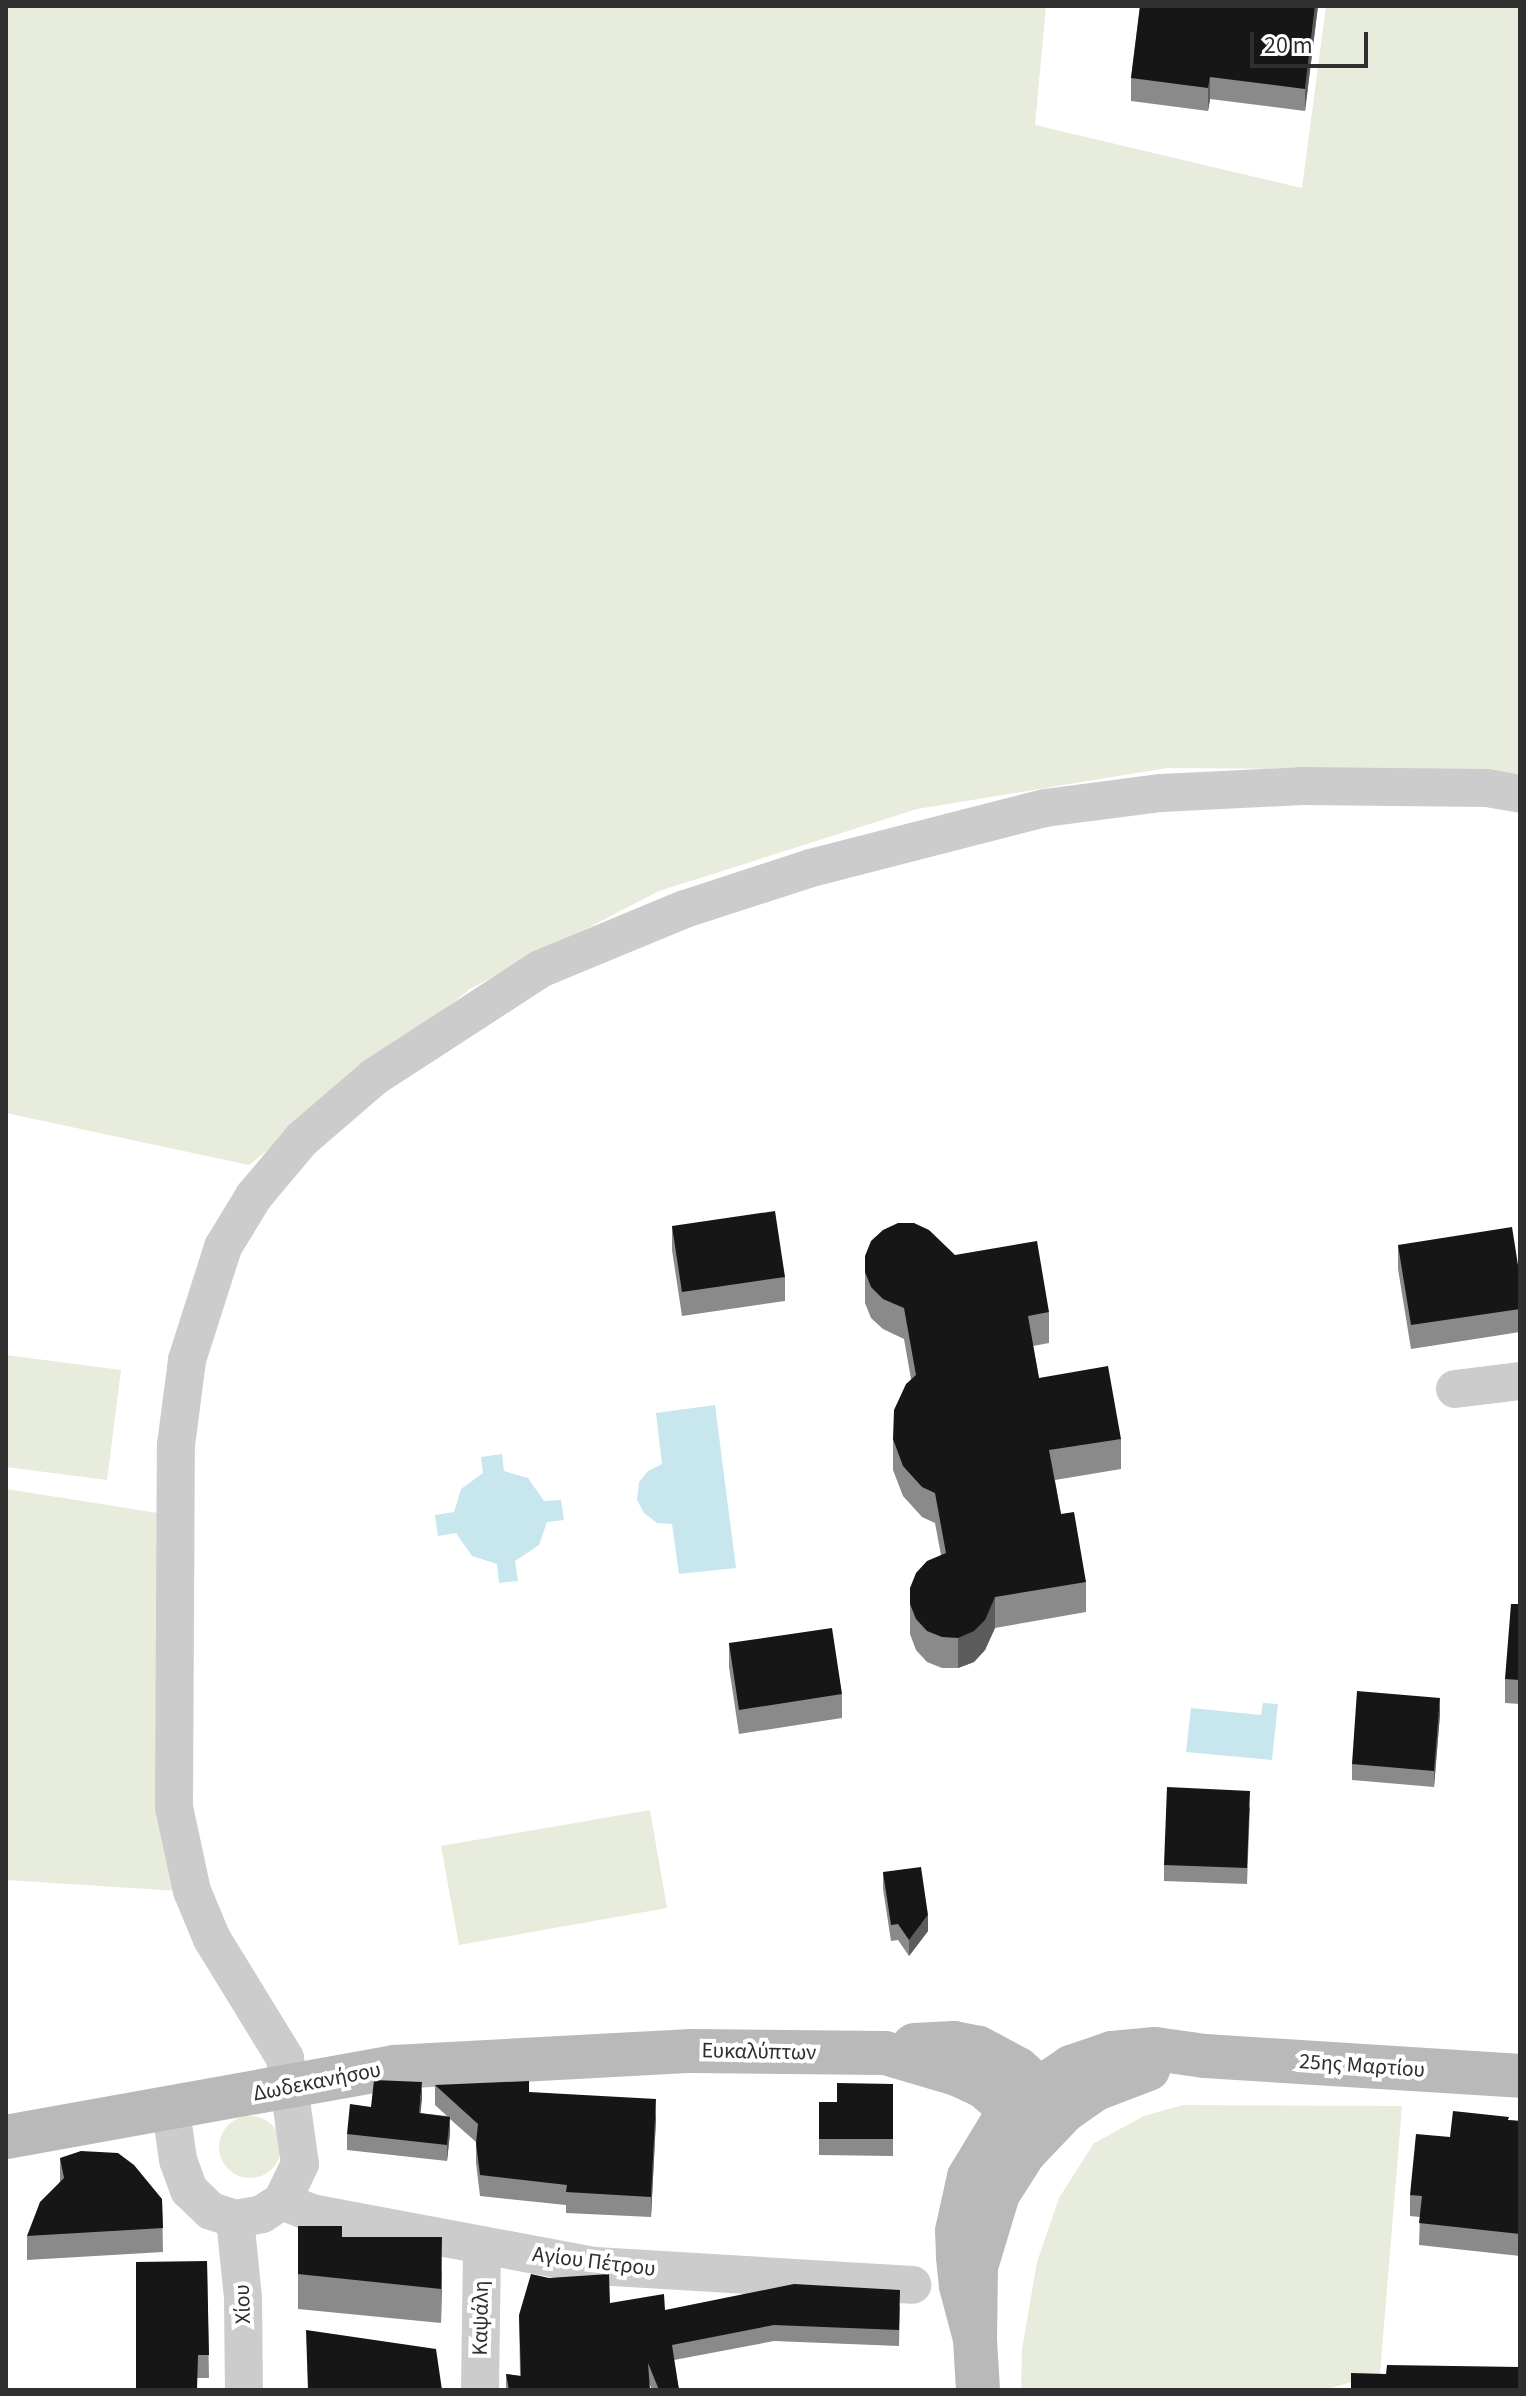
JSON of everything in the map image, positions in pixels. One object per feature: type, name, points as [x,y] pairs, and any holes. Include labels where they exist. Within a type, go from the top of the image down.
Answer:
[{"type":"main road","name":"25ης Μαρτίου","points":[[978,2390],[976,2267],[988,2218],[1038,2110],[1071,2067],[1134,2049],[1520,2076]]},
{"type":"main road","name":"Δωδεκανήσου","points":[[6,2137],[171,2110],[394,2067],[632,2053]]},
{"type":"main road","name":"Ευκαλύπτων","points":[[632,2053],[885,2053],[969,2061],[983,2086],[1038,2110]]},
{"type":"main road","name":"25ης Μαρτίου","points":[[975,2339],[961,2286],[957,2231],[969,2177],[978,2159],[1038,2110],[1138,2071],[1205,2056]]},
{"type":"main road","points":[[978,2159],[969,2061],[1097,2058]]},
{"type":"street","points":[[171,2110],[178,2160],[189,2190],[211,2211],[235,2219],[262,2214],[282,2201],[300,2164],[292,2087],[285,2058],[212,1939],[192,1891],[174,1807],[176,1445],[187,1360],[223,1247],[254,1196],[302,1139],[374,1077],[540,969],[685,909],[811,868],[1045,808],[1161,793],[1302,786],[1487,788],[1520,794]]},
{"type":"street","points":[[1455,1389],[1520,1381]]},
{"type":"street","name":"Αγίου Πέτρου","points":[[282,2201],[311,2213],[595,2266],[912,2285]]},
{"type":"street","name":"Χίου","points":[[235,2219],[243,2298],[244,2390]]},
{"type":"street","name":"Καψάλη","points":[[480,2390],[482,2245]]},
{"type":"green space","points":[[6,6],[1046,6],[1035,125],[1302,188],[1326,6],[1520,6],[1520,784],[1434,770],[1167,768],[917,809],[659,891],[470,989],[249,1165],[6,1113]]},
{"type":"green space","points":[[6,1355],[121,1370],[107,1480],[6,1467]]},
{"type":"green space","points":[[6,1489],[158,1513],[178,1891],[6,1880]]},
{"type":"green space","points":[[650,1810],[667,1908],[459,1945],[441,1846]]},
{"type":"green space","points":[[1183,2105],[1402,2106],[1380,2374],[1324,2390],[1021,2390],[1022,2349],[1037,2262],[1059,2198],[1094,2143],[1144,2116]]},
{"type":"green space","points":[[250,2116],[262,2118],[272,2125],[279,2135],[279,2159],[272,2169],[262,2176],[250,2178],[238,2176],[228,2169],[221,2159],[219,2147],[221,2135],[228,2125],[238,2118]]},
{"type":"water","points":[[715,1405],[736,1568],[679,1574],[672,1524],[657,1523],[644,1513],[637,1500],[639,1482],[648,1471],[662,1464],[656,1413]]},
{"type":"water","points":[[502,1454],[504,1471],[528,1478],[544,1501],[561,1500],[564,1520],[547,1522],[539,1545],[515,1561],[518,1581],[499,1583],[497,1564],[472,1556],[456,1533],[438,1536],[435,1515],[454,1512],[461,1489],[483,1473],[481,1457]]},
{"type":"water","points":[[1263,1703],[1278,1704],[1272,1760],[1186,1752],[1191,1708],[1261,1715]]},
{"type":"building","points":[[1140,6],[1315,6],[1305,89],[1210,77],[1208,88],[1131,78]]},
{"type":"building","points":[[775,1211],[785,1277],[682,1292],[672,1226]]},
{"type":"building","points":[[898,1223],[914,1223],[929,1230],[955,1255],[1037,1241],[1049,1312],[1028,1316],[1039,1378],[1108,1366],[1121,1439],[1049,1450],[1061,1514],[1074,1512],[1086,1582],[995,1597],[985,1620],[974,1631],[958,1638],[942,1637],[927,1631],[916,1619],[910,1604],[910,1588],[916,1573],[927,1561],[946,1553],[935,1493],[922,1487],[903,1466],[893,1439],[894,1410],[906,1384],[916,1375],[904,1308],[883,1299],[871,1287],[865,1272],[865,1256],[871,1241],[883,1230]]},
{"type":"building","points":[[1512,1227],[1520,1278],[1520,1309],[1411,1325],[1398,1245]]},
{"type":"building","points":[[1511,1604],[1520,1604],[1520,1680],[1505,1679]]},
{"type":"building","points":[[832,1628],[842,1694],[739,1710],[729,1643]]},
{"type":"building","points":[[1357,1691],[1440,1698],[1434,1771],[1352,1764]]},
{"type":"building","points":[[1167,1787],[1250,1791],[1247,1868],[1164,1865]]},
{"type":"building","points":[[921,1867],[928,1915],[909,1940],[898,1924],[891,1925],[883,1872]]},
{"type":"building","points":[[374,2080],[422,2082],[419,2113],[450,2117],[447,2145],[347,2134],[350,2104],[371,2107]]},
{"type":"building","points":[[529,2081],[529,2092],[656,2099],[651,2197],[566,2192],[567,2185],[480,2175],[476,2143],[478,2124],[435,2085]]},
{"type":"building","points":[[837,2083],[893,2084],[893,2139],[819,2139],[819,2102],[837,2102]]},
{"type":"building","points":[[1453,2111],[1520,2121],[1520,2234],[1419,2223],[1422,2196],[1410,2195],[1416,2134],[1450,2137]]},
{"type":"building","points":[[81,2151],[118,2153],[134,2165],[162,2199],[163,2228],[27,2236],[40,2202],[64,2178],[60,2158]]},
{"type":"building","points":[[298,2226],[342,2226],[342,2237],[442,2237],[441,2289],[298,2274]]},
{"type":"building","points":[[207,2261],[209,2355],[198,2355],[197,2390],[25,2390],[136,2389],[136,2262]]},
{"type":"building","points":[[531,2274],[549,2278],[609,2274],[610,2303],[664,2294],[665,2310],[794,2284],[900,2290],[899,2330],[774,2325],[672,2345],[679,2390],[659,2390],[648,2363],[650,2390],[509,2390],[506,2374],[521,2376],[519,2315]]},
{"type":"building","points":[[306,2330],[436,2349],[442,2390],[308,2390]]},
{"type":"building","points":[[1387,2365],[1520,2367],[1520,2390],[1351,2390],[1351,2373],[1386,2374]]}]
